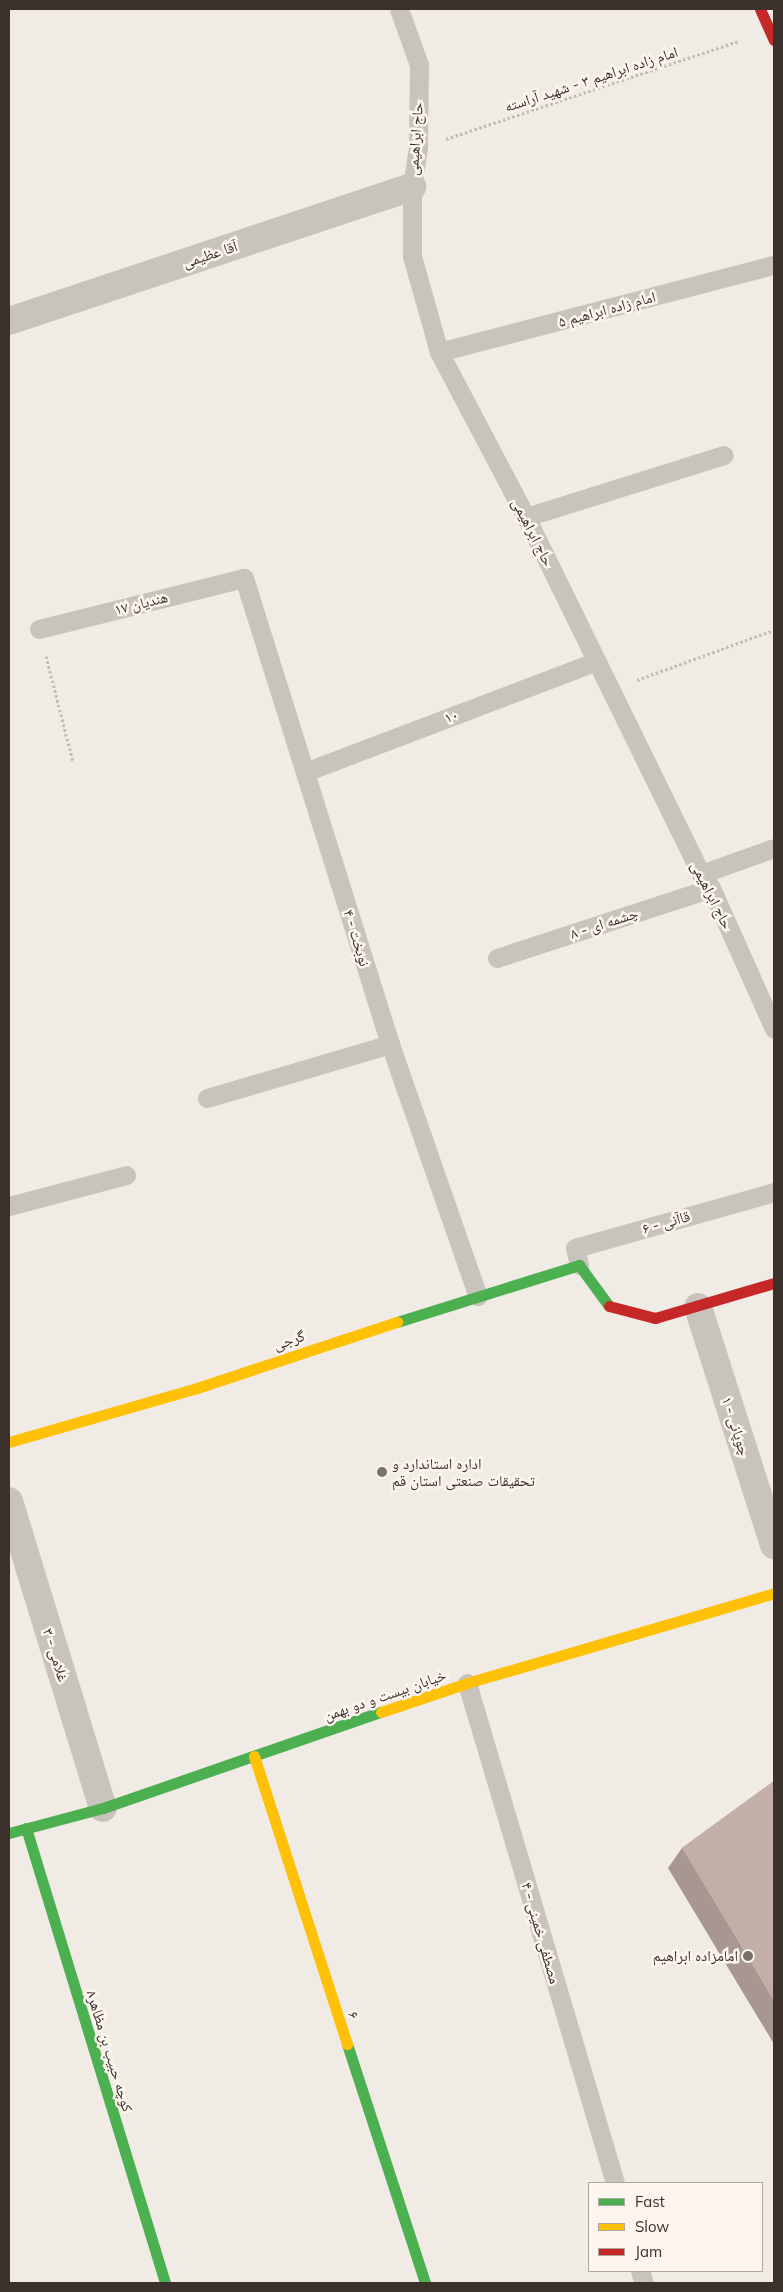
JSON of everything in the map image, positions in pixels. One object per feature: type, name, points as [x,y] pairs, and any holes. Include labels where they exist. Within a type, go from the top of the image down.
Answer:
[{"type":"street","points":[[760,9],[772,35]]},
{"type":"street","name":"آقا عظیمی","points":[[9,321],[412,187]]},
{"type":"street","points":[[579,1265],[606,1305],[655,1318],[698,1307],[774,1283]]},
{"type":"street","name":"گرجی","points":[[9,1442],[194,1389],[579,1265]]},
{"type":"street","name":"۱ - چوپانی","points":[[698,1307],[774,1545]]},
{"type":"street","name":"۳ - غلامی","points":[[9,1501],[103,1808]]},
{"type":"street","name":"خیابان بیست و دو بهمن","points":[[9,1833],[103,1808],[467,1683],[774,1593]]},
{"type":"street","name":"۶","points":[[254,1756],[425,2283]]},
{"type":"street","name":"کوچه حبیب بن مظاهر۸","points":[[26,1828],[165,2283]]},
{"type":"lane","name":"حاج ابراهیمی","points":[[399,9],[419,65],[418,148],[412,187],[412,256],[439,352],[526,517],[706,881],[774,1029]]},
{"type":"lane","name":"امام زاده ابراهیم ۵","points":[[439,352],[774,265]]},
{"type":"lane","points":[[526,517],[724,455]]},
{"type":"lane","name":"هندیان ۱۷","points":[[39,629],[244,578]]},
{"type":"lane","name":"۴ - نوبخت","points":[[244,578],[390,1044],[478,1296]]},
{"type":"lane","name":"۱۰","points":[[305,772],[597,661]]},
{"type":"lane","name":"۸ - چشمه ای","points":[[496,958],[706,881],[774,848]]},
{"type":"lane","points":[[207,1098],[390,1044]]},
{"type":"lane","points":[[9,1206],[126,1175]]},
{"type":"lane","name":"۶ - قاآنی","points":[[579,1265],[575,1248],[774,1192]]},
{"type":"lane","name":"۴ - مصطفی خمینی","points":[[467,1683],[615,2182]]},
{"type":"path","name":"امام زاده ابراهیم ۳ - شهید آراسته","points":[[418,148],[772,35]]},
{"type":"path","points":[[39,629],[73,762]]},
{"type":"path","points":[[610,690],[774,630]]},
{"type":"building","name":"امامزاده ابراهیم","points":[[774,1781],[774,2001],[682,1848]]},
{"type":"traffic: fast","points":[[397,1322],[579,1265],[609,1306]]},
{"type":"traffic: fast","points":[[9,1833],[103,1808],[381,1712]]},
{"type":"traffic: fast","points":[[26,1828],[165,2283]]},
{"type":"traffic: fast","points":[[347,2044],[425,2283]]},
{"type":"traffic: slow","points":[[9,1442],[194,1389],[397,1322]]},
{"type":"traffic: slow","points":[[381,1712],[467,1683],[774,1593]]},
{"type":"traffic: slow","points":[[254,1756],[347,2044]]},
{"type":"traffic: jam","points":[[760,9],[774,40]]},
{"type":"traffic: jam","points":[[609,1306],[655,1318],[774,1283]]},
{"type":"place","name":"اداره استاندارد و تحقیقات صنعتی استان قم","points":[[382,1472]]},
{"type":"place","name":"امامزاده ابراهیم","points":[[748,1956]]}]
